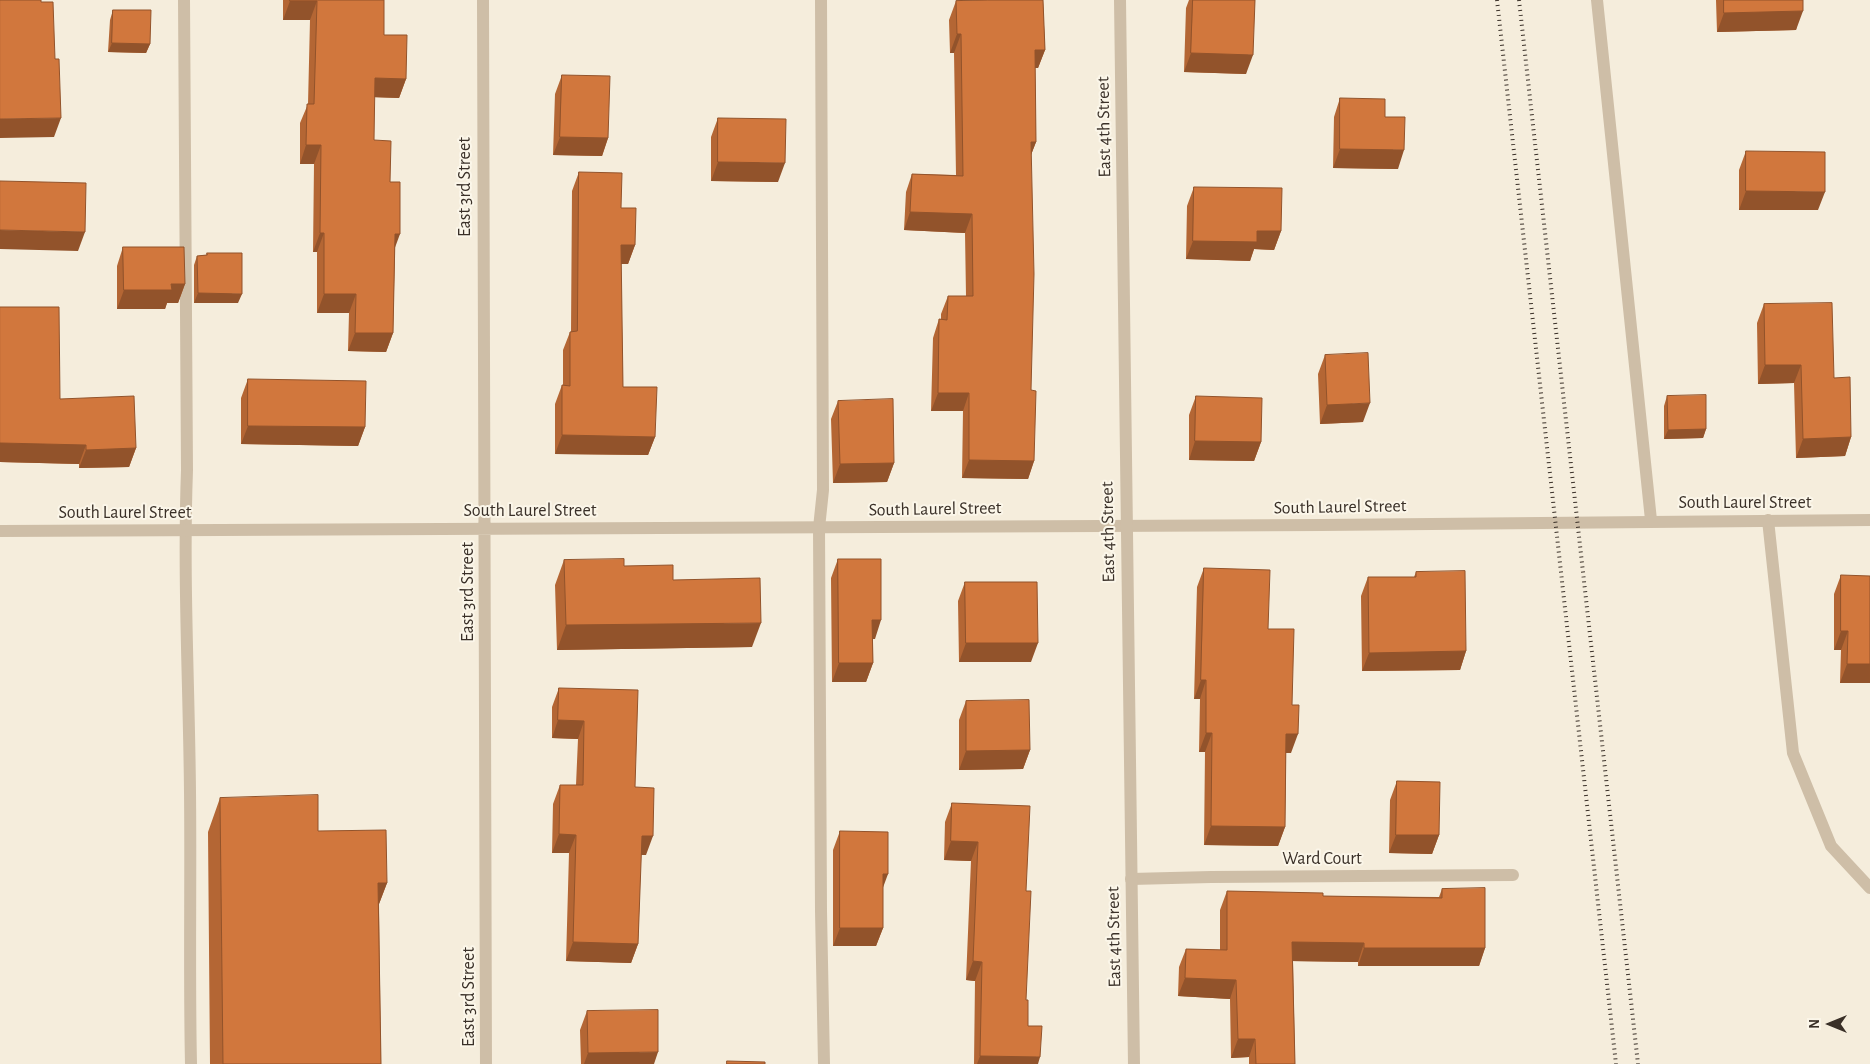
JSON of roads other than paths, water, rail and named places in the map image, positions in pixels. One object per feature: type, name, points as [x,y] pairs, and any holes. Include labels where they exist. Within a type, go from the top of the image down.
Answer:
[{"type":"street","points":[[184,0],[188,470],[185,530],[190,793],[191,1064]]},
{"type":"street","name":"East 3rd Street","points":[[483,0],[482,291],[485,529],[486,1064]]},
{"type":"street","points":[[821,0],[823,490],[819,528],[824,1064]]},
{"type":"street","name":"East 4th Street","points":[[1120,0],[1125,525],[1134,1064]]},
{"type":"street","points":[[1597,0],[1652,520]]},
{"type":"street","name":"South Laurel Street","points":[[0,531],[819,528],[1322,525],[1652,520],[1870,520]]},
{"type":"street","points":[[1768,520],[1793,753],[1831,846],[1870,888]]},
{"type":"street","name":"Ward Court","points":[[1131,880],[1211,877],[1513,875]]},
{"type":"railway","points":[[1497,0],[1616,1064]]},
{"type":"railway","points":[[1519,0],[1638,1064]]}]
